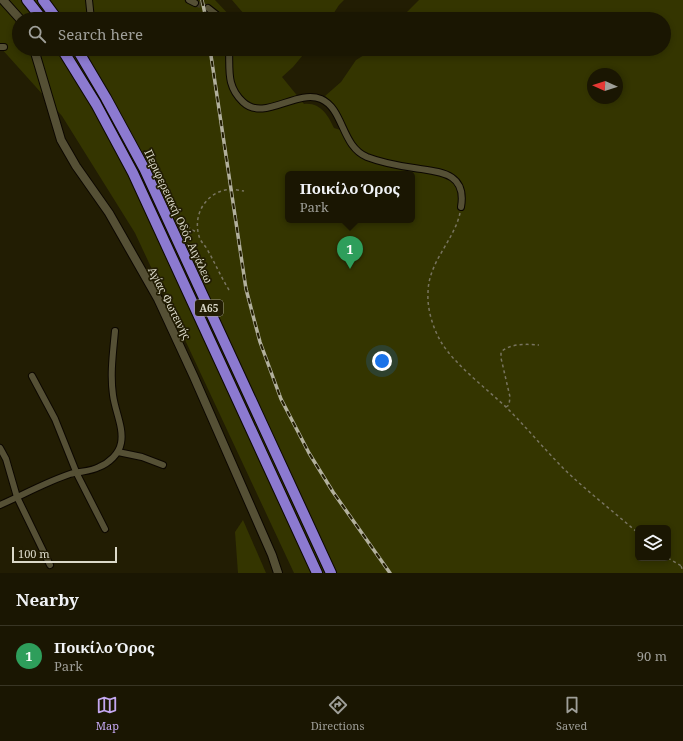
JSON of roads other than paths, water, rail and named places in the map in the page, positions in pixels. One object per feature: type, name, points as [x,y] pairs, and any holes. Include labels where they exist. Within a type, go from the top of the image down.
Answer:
[{"type":"highway","points":[[27,0],[36,12]]},
{"type":"highway","points":[[43,0],[52,12]]},
{"type":"highway","name":"Α65","points":[[66,56],[96,104],[133,173],[317,573]]},
{"type":"highway","name":"Περιφερειακή Οδός Αιγάλεω","points":[[81,56],[123,128],[164,209],[331,573]]},
{"type":"street","points":[[3,0],[14,12]]},
{"type":"street","points":[[89,0],[90,12]]},
{"type":"street","points":[[208,8],[213,12]]},
{"type":"street","name":"Αγίας Φωτεινής","points":[[36,56],[61,140],[76,166],[109,214],[158,300],[194,377],[272,555],[278,573]]},
{"type":"street","points":[[230,56],[229,78],[231,86],[236,95],[247,106],[258,109],[303,98],[320,99],[328,103],[332,108],[355,150],[367,157],[439,172],[450,176],[457,182],[462,190],[463,197],[461,207]]},
{"type":"street","points":[[0,506],[17,497],[72,474],[99,468],[111,460],[118,452],[121,443],[121,431],[113,397],[111,379],[115,332]]},
{"type":"street","points":[[32,376],[55,419],[77,474],[105,529]]},
{"type":"street","points":[[0,448],[6,460],[17,497],[50,565]]},
{"type":"street","points":[[118,452],[142,457],[163,465]]},
{"type":"tunnel","points":[[195,3],[208,8]]},
{"type":"railway","points":[[202,0],[205,12]]},
{"type":"railway","points":[[211,56],[246,289],[260,342],[281,399],[309,453],[333,492],[390,573]]},
{"type":"place","name":"Ποικίλο Όρος","points":[[350,269]]}]
